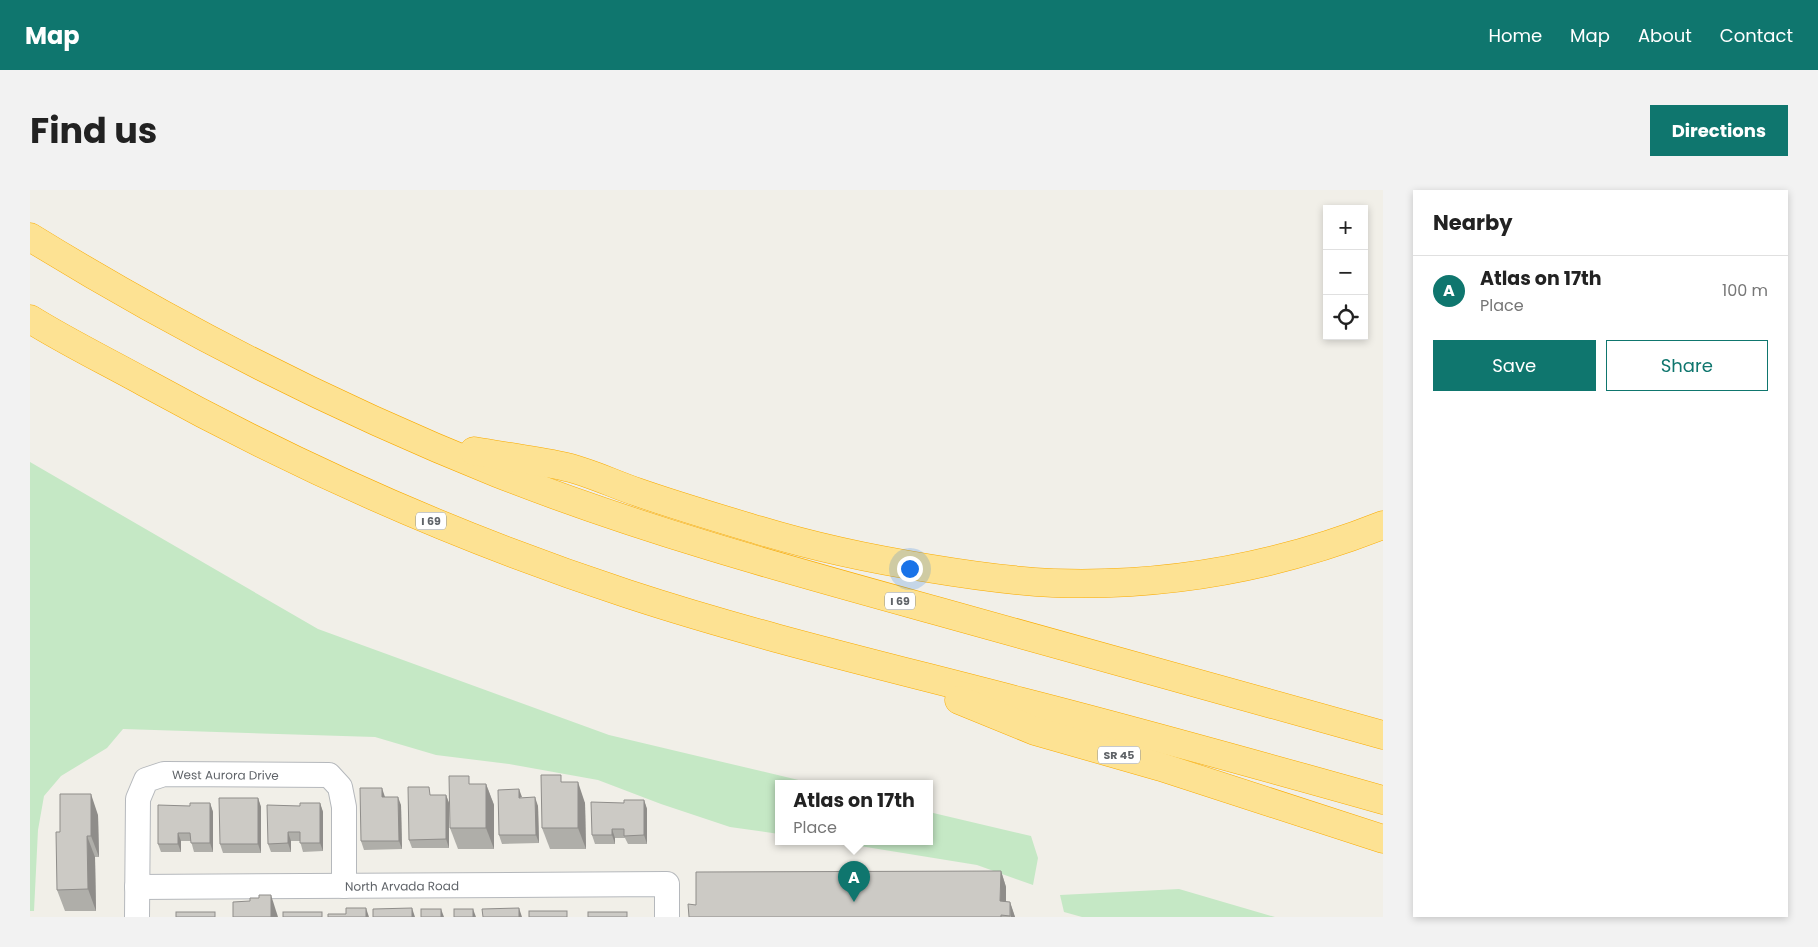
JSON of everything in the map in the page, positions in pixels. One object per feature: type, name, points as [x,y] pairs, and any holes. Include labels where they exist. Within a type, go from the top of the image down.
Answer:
[{"type":"highway","name":"I 69","points":[[30,237],[125,294],[211,342],[353,412],[426,444],[575,502],[715,548],[849,587],[1383,734]]},
{"type":"highway","name":"I 69","points":[[30,318],[178,401],[256,442],[418,516],[628,594],[762,634],[1060,711],[1383,800]]},
{"type":"highway","points":[[426,444],[564,466],[694,511],[797,542],[836,551],[944,571],[1028,581],[1133,582],[1211,574],[1324,547],[1383,525]]},
{"type":"highway","name":"SR 45","points":[[858,659],[1035,731],[1161,767],[1383,839]]},
{"type":"street","name":"West Aurora Drive","points":[[137,917],[138,800],[146,780],[164,774],[329,775],[340,787],[344,806],[344,886]]},
{"type":"street","name":"North Arvada Road","points":[[137,887],[667,884],[667,917]]},
{"type":"green space","points":[[30,462],[318,629],[609,735],[798,780],[775,780],[775,833],[730,827],[598,780],[509,764],[436,755],[375,737],[123,729],[107,748],[61,776],[44,796],[38,830],[34,911],[30,911]]},
{"type":"green space","points":[[933,813],[1031,836],[1038,858],[1033,885],[977,865],[854,845],[933,845]]},
{"type":"green space","points":[[1179,889],[1275,917],[1082,917],[1064,912],[1060,895]]},
{"type":"building","points":[[541,775],[561,775],[561,782],[578,782],[578,828],[542,828]]},
{"type":"building","points":[[449,776],[469,776],[469,784],[486,784],[486,828],[450,828]]},
{"type":"building","points":[[408,787],[429,787],[430,795],[446,795],[446,839],[409,840]]},
{"type":"building","points":[[360,788],[382,788],[382,797],[398,797],[399,841],[361,841]]},
{"type":"building","points":[[519,789],[519,798],[535,797],[536,835],[499,835],[498,790]]},
{"type":"building","points":[[60,794],[91,794],[91,836],[87,836],[88,889],[57,890],[56,832],[60,832]]},
{"type":"building","points":[[219,798],[258,798],[258,844],[220,844]]},
{"type":"building","points":[[624,800],[644,800],[644,835],[624,836],[624,829],[612,829],[612,835],[592,835],[591,802],[624,803]]},
{"type":"building","points":[[190,803],[210,803],[210,843],[191,843],[190,833],[178,833],[178,844],[158,844],[158,805],[190,806]]},
{"type":"building","points":[[300,803],[320,803],[320,843],[300,843],[300,832],[288,832],[288,843],[268,844],[267,805],[300,806]]},
{"type":"building","points":[[1001,871],[1000,901],[1010,902],[1010,916],[689,917],[688,904],[696,905],[696,872]]},
{"type":"building","points":[[259,895],[271,895],[271,917],[233,917],[233,902],[250,901],[250,898],[259,898]]},
{"type":"building","points":[[346,908],[366,908],[366,917],[328,917],[328,914],[346,914]]},
{"type":"building","points":[[412,908],[412,917],[373,917],[373,909]]},
{"type":"building","points":[[519,908],[519,917],[483,917],[482,909]]},
{"type":"building","points":[[421,909],[441,909],[441,917],[421,917]]},
{"type":"building","points":[[454,909],[473,909],[473,917],[454,917]]},
{"type":"building","points":[[529,911],[567,911],[567,917],[529,917]]},
{"type":"building","points":[[176,912],[215,912],[215,917],[176,917]]},
{"type":"building","points":[[283,912],[322,912],[322,917],[283,917]]},
{"type":"building","points":[[588,912],[627,912],[627,917],[588,917]]},
{"type":"place","name":"Atlas on 17th","points":[[854,902]]}]
